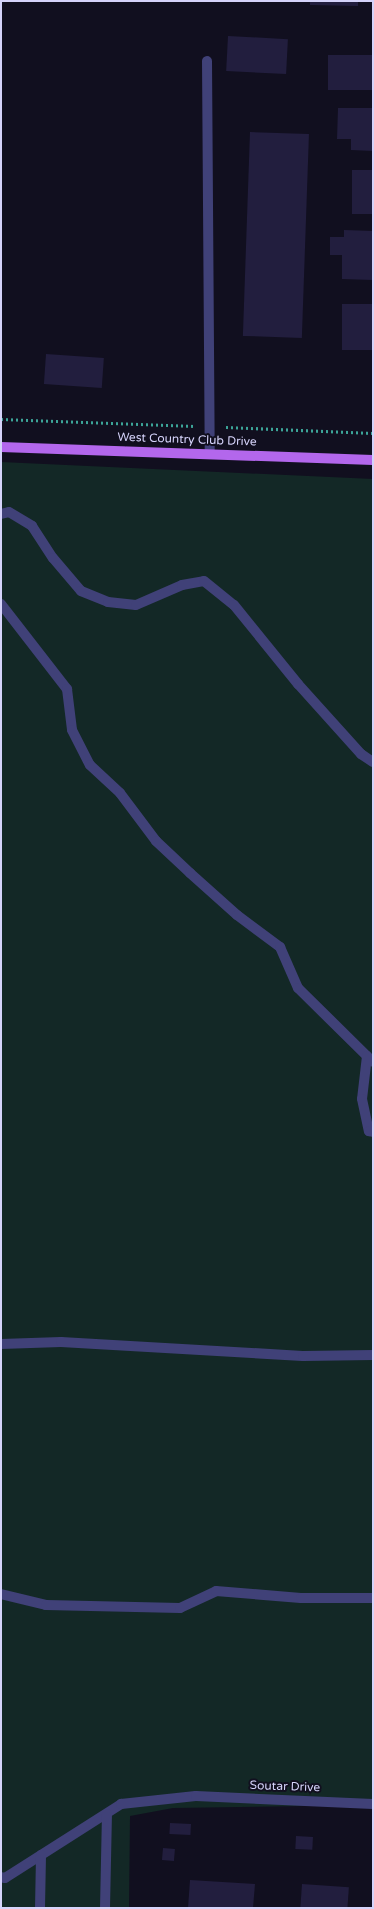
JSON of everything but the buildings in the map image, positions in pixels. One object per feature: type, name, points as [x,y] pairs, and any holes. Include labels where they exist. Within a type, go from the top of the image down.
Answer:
[{"type":"main road","name":"West Country Club Drive","points":[[1,447],[373,460]]},
{"type":"street","points":[[207,61],[211,426],[210,454]]},
{"type":"street","points":[[1,514],[9,512],[32,526],[53,558],[81,591],[108,602],[136,605],[182,585],[204,581],[234,605],[298,684],[361,754],[373,762]]},
{"type":"street","points":[[1,604],[67,689],[72,730],[90,765],[120,793],[156,841],[237,915],[280,947],[298,988],[370,1059],[362,1100],[369,1131],[373,1132]]},
{"type":"street","points":[[1,1344],[60,1342],[303,1356],[373,1355]]},
{"type":"street","points":[[1,1594],[46,1605],[180,1608],[216,1591],[301,1598],[373,1598]]},
{"type":"street","name":"Soutar Drive","points":[[1,1877],[5,1878],[121,1804],[196,1796],[373,1804]]},
{"type":"street","points":[[105,1908],[107,1814]]},
{"type":"street","points":[[40,1908],[41,1856]]},
{"type":"path","points":[[1,419],[373,433]]},
{"type":"green space","points":[[1,462],[373,479],[373,1805],[173,1808],[130,1816],[129,1908],[1,1908]]}]
